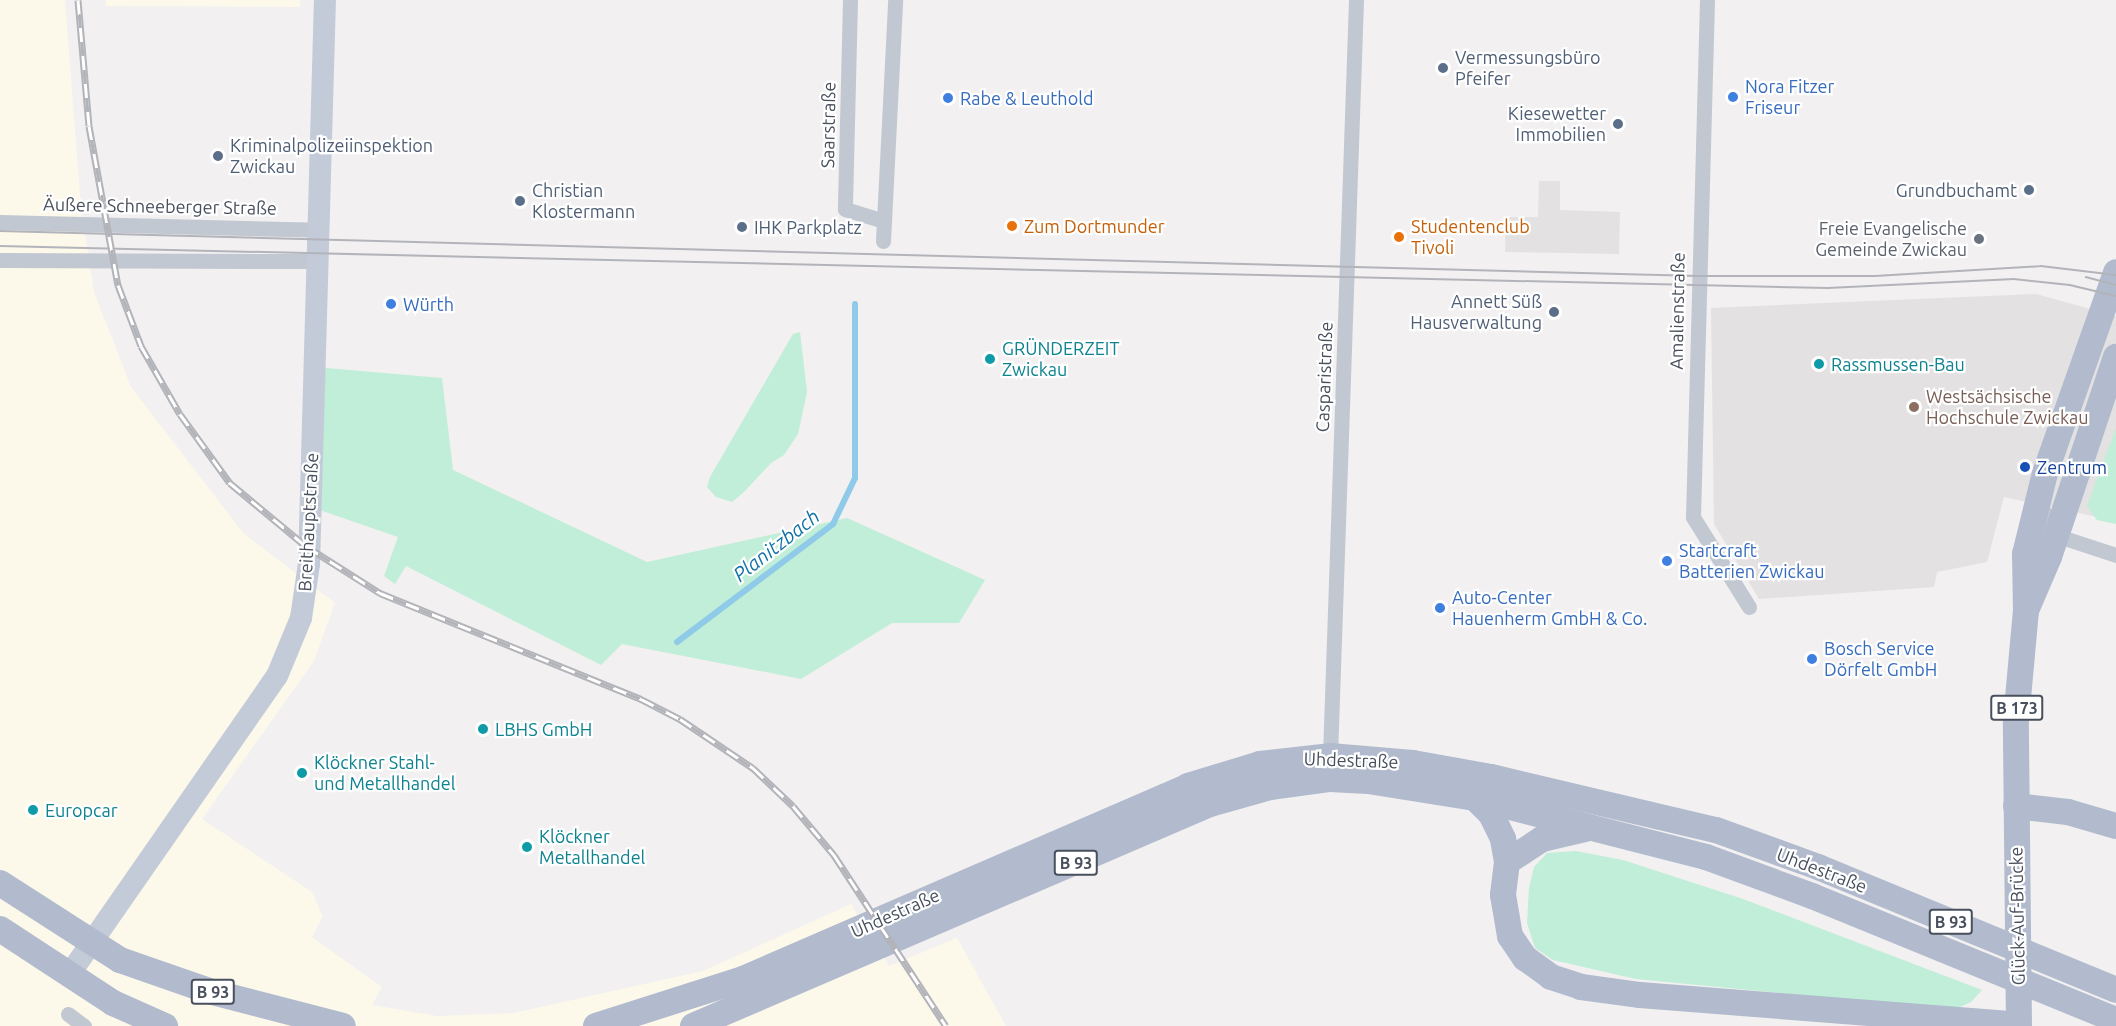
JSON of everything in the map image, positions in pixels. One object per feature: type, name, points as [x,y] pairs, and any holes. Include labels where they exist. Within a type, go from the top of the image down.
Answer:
[{"type":"main road","name":"Breithauptstraße","points":[[69,975],[89,942],[277,676],[301,618],[309,564],[325,0]]},
{"type":"main road","name":"B 173","points":[[2016,806],[2017,699],[2026,611],[2025,554],[2038,499],[2116,272]]},
{"type":"main road","name":"B 173","points":[[2026,611],[2055,536],[2116,357]]},
{"type":"main road","name":"Uhdestraße","points":[[596,1026],[743,979],[1188,786],[1260,765],[1330,756],[1413,763],[1491,777],[1716,830],[1818,867],[2116,990]]},
{"type":"main road","name":"Uhdestraße","points":[[693,1026],[1210,804],[1270,787],[1330,779],[1368,781],[1475,798],[1706,857],[1812,896],[2116,1020]]},
{"type":"main road","points":[[1475,798],[1491,814],[1503,839],[1507,862],[1503,895],[1510,936],[1525,958],[1551,977],[1581,987],[1706,1001],[2019,1026]]},
{"type":"main road","points":[[2016,806],[2068,812],[2116,826]]},
{"type":"main road","name":"Glück-Auf-Brücke","points":[[2016,806],[2019,1026]]},
{"type":"main road","points":[[1507,862],[1542,839],[1593,827]]},
{"type":"main road","name":"B 93","points":[[0,883],[120,960],[193,986],[343,1026]]},
{"type":"main road","points":[[0,929],[113,1003],[165,1026]]},
{"type":"street","name":"Saarstraße","points":[[850,0],[845,209],[884,221]]},
{"type":"street","points":[[883,241],[895,0]]},
{"type":"street","name":"Casparistraße","points":[[1330,756],[1356,0]]},
{"type":"street","name":"Amalienstraße","points":[[1707,0],[1693,517],[1749,608]]},
{"type":"street","name":"Äußere Schneeberger Straße","points":[[0,222],[319,230]]},
{"type":"street","points":[[0,260],[318,261]]},
{"type":"street","points":[[2038,499],[2055,536],[2116,555]]},
{"type":"street","points":[[68,1014],[84,1026]]},
{"type":"shaded area","points":[[0,0],[65,0],[81,207],[94,292],[131,387],[244,534],[335,603],[314,661],[202,819],[312,892],[323,916],[312,937],[382,987],[372,1005],[437,1016],[514,1013],[703,971],[851,904],[889,966],[957,938],[1006,1026],[0,1026]]},
{"type":"shaded area","points":[[106,0],[300,0],[300,7],[106,6]]},
{"type":"shaded area","points":[[1539,181],[1560,181],[1560,210],[1620,212],[1619,254],[1505,252],[1506,217],[1538,217]]},
{"type":"shaded area","name":"Westsächsische Hochschule Zwickau","points":[[2036,294],[2116,316],[2116,521],[2004,497],[1987,562],[1937,572],[1934,587],[1759,599],[1714,524],[1711,308]]},
{"type":"green space","points":[[800,332],[807,392],[798,434],[784,455],[771,463],[732,502],[716,497],[707,487],[710,477],[793,334]]},
{"type":"green space","points":[[315,367],[442,378],[453,470],[647,562],[847,518],[985,580],[959,623],[892,623],[801,679],[622,644],[601,665],[406,566],[395,584],[384,576],[398,537],[311,507]]},
{"type":"green space","points":[[2116,428],[2116,524],[2097,520],[2087,506]]},
{"type":"green space","points":[[1576,851],[1623,860],[1743,899],[1982,990],[1971,1002],[1958,1008],[1925,1007],[1636,979],[1553,960],[1535,948],[1527,923],[1529,888],[1534,867],[1547,853]]},
{"type":"waterway","name":"Planitzbach","points":[[677,642],[833,524],[855,478],[855,304]]},
{"type":"tram line","points":[[0,231],[1697,276],[1875,276],[2041,266],[2116,275]]},
{"type":"tram line","points":[[0,246],[1828,288],[2014,279],[2070,285],[2116,296]]},
{"type":"tram line","points":[[2086,277],[2116,285]]},
{"type":"railway","points":[[78,0],[89,126],[118,285],[141,346],[180,414],[230,483],[306,546],[380,593],[641,699],[680,719],[753,768],[793,806],[834,855],[946,1026]]},
{"type":"place","name":"Vermessungsbüro Pfeifer","points":[[1443,68]]},
{"type":"place","name":"Nora Fitzer Friseur","points":[[1733,97]]},
{"type":"place","name":"Rabe & Leuthold","points":[[948,98]]},
{"type":"place","name":"Kiesewetter Immobilien","points":[[1618,124]]},
{"type":"place","name":"Kriminalpolizeiinspektion Zwickau","points":[[218,156]]},
{"type":"place","name":"Grundbuchamt","points":[[2029,190]]},
{"type":"place","name":"Christian Klostermann","points":[[520,201]]},
{"type":"place","name":"Zum Dortmunder","points":[[1012,226]]},
{"type":"place","name":"IHK Parkplatz","points":[[742,227]]},
{"type":"place","name":"Studentenclub Tivoli","points":[[1399,237]]},
{"type":"place","name":"Freie Evangelische Gemeinde Zwickau","points":[[1979,239]]},
{"type":"place","name":"Würth","points":[[391,304]]},
{"type":"place","name":"Annett Süß Hausverwaltung","points":[[1554,312]]},
{"type":"place","name":"GRÜNDERZEIT Zwickau","points":[[990,359]]},
{"type":"place","name":"Rassmussen-Bau","points":[[1819,364]]},
{"type":"place","name":"Westsächsische Hochschule Zwickau","points":[[1914,407]]},
{"type":"place","name":"Zentrum","points":[[2025,467]]},
{"type":"place","name":"Startcraft Batterien Zwickau","points":[[1667,561]]},
{"type":"place","name":"Auto-Center Hauenherm GmbH & Co.","points":[[1440,608]]},
{"type":"place","name":"Bosch Service Dörfelt GmbH","points":[[1812,659]]},
{"type":"place","name":"LBHS GmbH","points":[[483,729]]},
{"type":"place","name":"Klöckner Stahl- und Metallhandel","points":[[302,773]]},
{"type":"place","name":"Europcar","points":[[33,810]]},
{"type":"place","name":"Klöckner Metallhandel","points":[[527,847]]}]
